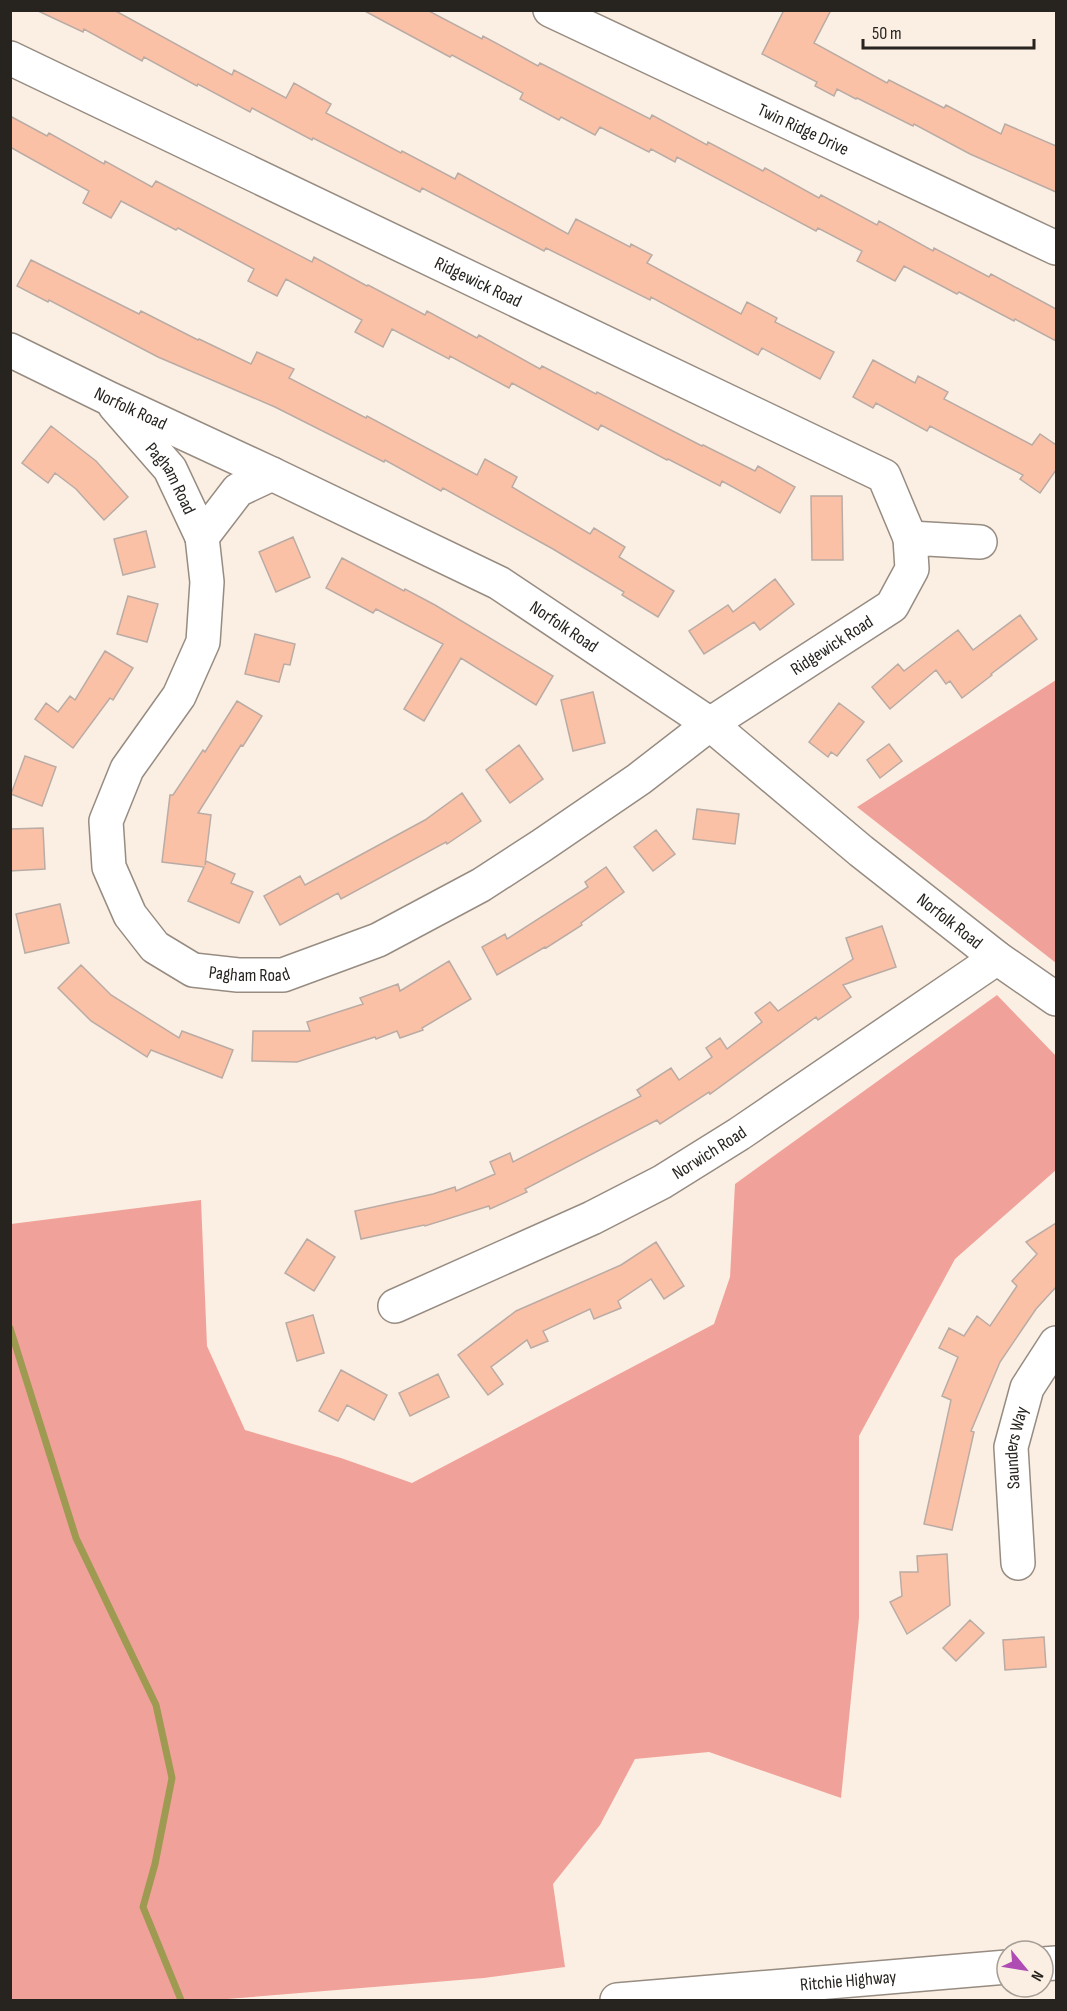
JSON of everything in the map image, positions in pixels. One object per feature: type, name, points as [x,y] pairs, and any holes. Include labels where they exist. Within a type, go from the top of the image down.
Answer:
[{"type":"street","name":"Twin Ridge Drive","points":[[550,10],[600,21],[1056,248]]},
{"type":"street","name":"Ridgewick Road","points":[[10,58],[884,476],[910,538],[912,569],[892,606],[710,724]]},
{"type":"street","name":"Norfolk Road","points":[[10,350],[499,584],[710,724],[861,850],[997,958],[1056,999]]},
{"type":"street","name":"Pagham Road","points":[[108,398],[170,468],[202,537],[207,582],[203,642],[179,696],[127,769],[106,821],[109,867],[130,915],[155,947],[192,970],[238,975],[283,975],[378,940],[481,885],[541,846],[639,780],[710,724]]},
{"type":"street","name":"Pagham Road","points":[[202,537],[238,490],[272,474]]},
{"type":"street","points":[[910,538],[980,542]]},
{"type":"street","name":"Norwich Road","points":[[395,1306],[582,1222],[662,1182],[739,1134],[997,958]]},
{"type":"street","name":"Saunders Way","points":[[1018,1563],[1011,1447],[1026,1389],[1056,1343]]},
{"type":"street","name":"Ritchie Highway","points":[[617,2001],[995,1968]]},
{"type":"shaded area","points":[[1056,680],[1056,963],[857,807]]},
{"type":"shaded area","points":[[997,995],[1056,1056],[1056,1170],[955,1259],[859,1436],[859,1618],[841,1798],[709,1752],[635,1759],[600,1825],[553,1884],[565,1967],[484,1978],[215,2000],[11,2000],[11,1224],[201,1200],[207,1346],[245,1430],[341,1458],[412,1483],[714,1324],[730,1277],[735,1184]]},
{"type":"building","points":[[36,10],[114,10],[232,75],[234,70],[286,98],[294,83],[331,104],[326,113],[401,153],[402,151],[455,179],[458,173],[568,234],[576,219],[630,247],[631,244],[652,255],[647,263],[741,314],[747,302],[777,318],[775,322],[834,352],[820,379],[762,348],[758,355],[651,297],[650,300],[546,248],[544,251],[422,188],[420,192],[252,108],[250,112],[144,57],[142,61],[84,29],[83,32]]},
{"type":"building","points":[[363,10],[427,10],[482,39],[483,36],[538,66],[540,63],[650,119],[652,115],[707,145],[708,142],[763,171],[765,168],[819,198],[821,195],[877,225],[879,221],[933,251],[934,248],[989,277],[991,274],[1056,309],[1056,341],[904,266],[895,281],[857,261],[862,251],[818,228],[816,231],[677,157],[675,162],[651,149],[649,152],[600,127],[595,135],[561,117],[559,120],[520,99],[523,93]]},
{"type":"building","points":[[784,10],[831,10],[814,43],[887,83],[889,80],[944,108],[946,105],[1001,134],[1005,124],[1056,146],[1056,192],[970,154],[914,124],[913,126],[837,89],[834,96],[815,86],[817,82],[762,54]]},
{"type":"building","points":[[10,116],[47,136],[49,133],[104,164],[105,161],[152,187],[156,181],[312,262],[314,257],[425,315],[427,311],[477,338],[479,335],[540,369],[542,366],[702,446],[755,471],[758,466],[795,487],[780,513],[722,481],[720,486],[601,425],[598,430],[512,383],[509,388],[450,356],[449,359],[392,329],[383,347],[355,332],[362,320],[286,279],[277,296],[248,281],[254,269],[178,228],[176,230],[121,201],[111,218],[83,203],[89,191],[10,147]]},
{"type":"building","points":[[31,260],[139,314],[141,311],[251,364],[257,352],[294,369],[289,378],[366,418],[367,416],[477,475],[485,459],[517,477],[512,487],[590,534],[594,528],[625,547],[619,557],[674,591],[658,617],[622,595],[624,592],[553,549],[443,488],[441,491],[385,460],[384,462],[275,407],[158,357],[49,300],[48,302],[17,286]]},
{"type":"building","points":[[873,360],[915,383],[918,376],[948,392],[944,399],[1032,445],[1040,434],[1056,445],[1056,470],[1040,493],[1020,479],[1023,475],[930,426],[927,431],[876,403],[873,408],[853,397]]},
{"type":"building","points":[[51,426],[96,461],[128,497],[104,520],[76,489],[55,473],[48,483],[22,463]]},
{"type":"building","points":[[811,496],[842,496],[843,560],[812,560]]},
{"type":"building","points":[[146,531],[155,567],[123,575],[114,539]]},
{"type":"building","points":[[293,537],[310,577],[276,592],[259,552]]},
{"type":"building","points":[[342,558],[435,605],[553,676],[536,705],[461,658],[424,721],[404,709],[443,644],[376,609],[373,613],[326,588]]},
{"type":"building","points":[[775,579],[794,604],[760,630],[754,622],[704,654],[689,631],[728,605],[733,612]]},
{"type":"building","points":[[128,596],[158,604],[147,642],[117,634]]},
{"type":"building","points":[[1020,615],[1037,639],[962,698],[950,681],[946,684],[936,670],[890,709],[872,687],[898,664],[904,671],[958,630],[973,650]]},
{"type":"building","points":[[255,634],[295,644],[290,665],[284,664],[279,682],[245,674]]},
{"type":"building","points":[[105,651],[133,668],[113,700],[110,698],[73,748],[35,719],[46,703],[58,712],[70,696],[75,700]]},
{"type":"building","points":[[593,692],[605,743],[573,751],[561,700]]},
{"type":"building","points":[[237,701],[262,716],[198,813],[211,815],[205,865],[206,861],[235,874],[231,883],[253,892],[239,923],[188,901],[204,867],[162,862],[170,795],[173,795],[203,750],[205,752]]},
{"type":"building","points":[[839,703],[864,722],[837,756],[831,752],[828,757],[809,742]]},
{"type":"building","points":[[889,744],[902,761],[880,778],[867,760]]},
{"type":"building","points":[[519,745],[543,779],[510,803],[486,770]]},
{"type":"building","points":[[25,756],[56,767],[42,806],[11,794]]},
{"type":"building","points":[[462,793],[481,821],[447,844],[446,842],[341,899],[338,893],[280,925],[264,896],[300,876],[305,885],[425,820]]},
{"type":"building","points":[[697,809],[739,814],[735,844],[693,839]]},
{"type":"building","points":[[43,828],[45,869],[10,871],[10,829]]},
{"type":"building","points":[[656,830],[675,854],[653,871],[634,847]]},
{"type":"building","points":[[606,867],[624,892],[581,923],[582,925],[497,975],[482,947],[505,934],[507,939],[588,887],[585,882]]},
{"type":"building","points":[[60,904],[69,943],[25,953],[16,914]]},
{"type":"building","points":[[882,926],[896,967],[843,985],[851,997],[818,1020],[816,1017],[710,1094],[709,1092],[660,1124],[657,1120],[525,1189],[527,1192],[490,1209],[489,1206],[425,1226],[361,1239],[355,1211],[455,1187],[456,1191],[495,1174],[490,1162],[510,1153],[513,1162],[641,1096],[637,1090],[671,1068],[679,1080],[712,1057],[706,1048],[720,1038],[727,1049],[762,1022],[755,1013],[770,1002],[778,1011],[853,959],[846,938]]},
{"type":"building","points":[[449,961],[471,999],[422,1028],[423,1030],[400,1038],[397,1031],[297,1062],[252,1061],[253,1031],[310,1031],[307,1022],[363,1004],[360,998],[398,984],[400,991]]},
{"type":"building","points":[[81,965],[111,995],[179,1038],[182,1031],[233,1050],[222,1078],[151,1050],[147,1057],[91,1021],[58,988]]},
{"type":"building","points":[[1056,1223],[1056,1287],[1036,1309],[1000,1362],[971,1431],[974,1432],[952,1530],[924,1524],[951,1400],[942,1396],[958,1357],[939,1348],[949,1328],[964,1336],[977,1316],[990,1326],[1017,1286],[1012,1281],[1037,1254],[1026,1242]]},
{"type":"building","points":[[307,1239],[335,1257],[314,1291],[285,1273]]},
{"type":"building","points":[[656,1242],[684,1286],[664,1299],[651,1279],[618,1301],[621,1308],[594,1319],[590,1309],[543,1331],[548,1341],[531,1348],[527,1340],[491,1367],[503,1384],[488,1395],[458,1355],[516,1311],[621,1265]]},
{"type":"building","points":[[313,1315],[324,1353],[297,1361],[286,1323]]},
{"type":"building","points":[[341,1370],[387,1395],[374,1420],[347,1405],[338,1421],[319,1411]]},
{"type":"building","points":[[438,1374],[449,1397],[410,1416],[399,1393]]},
{"type":"building","points":[[947,1554],[950,1605],[907,1634],[890,1602],[902,1596],[900,1572],[918,1572],[917,1556]]},
{"type":"building","points":[[970,1620],[984,1633],[956,1661],[943,1648]]},
{"type":"building","points":[[1044,1637],[1046,1667],[1005,1670],[1003,1640]]},
{"type":"waterway","points":[[10,1328],[76,1538],[156,1705],[172,1778],[155,1864],[143,1907],[181,2000]]}]
